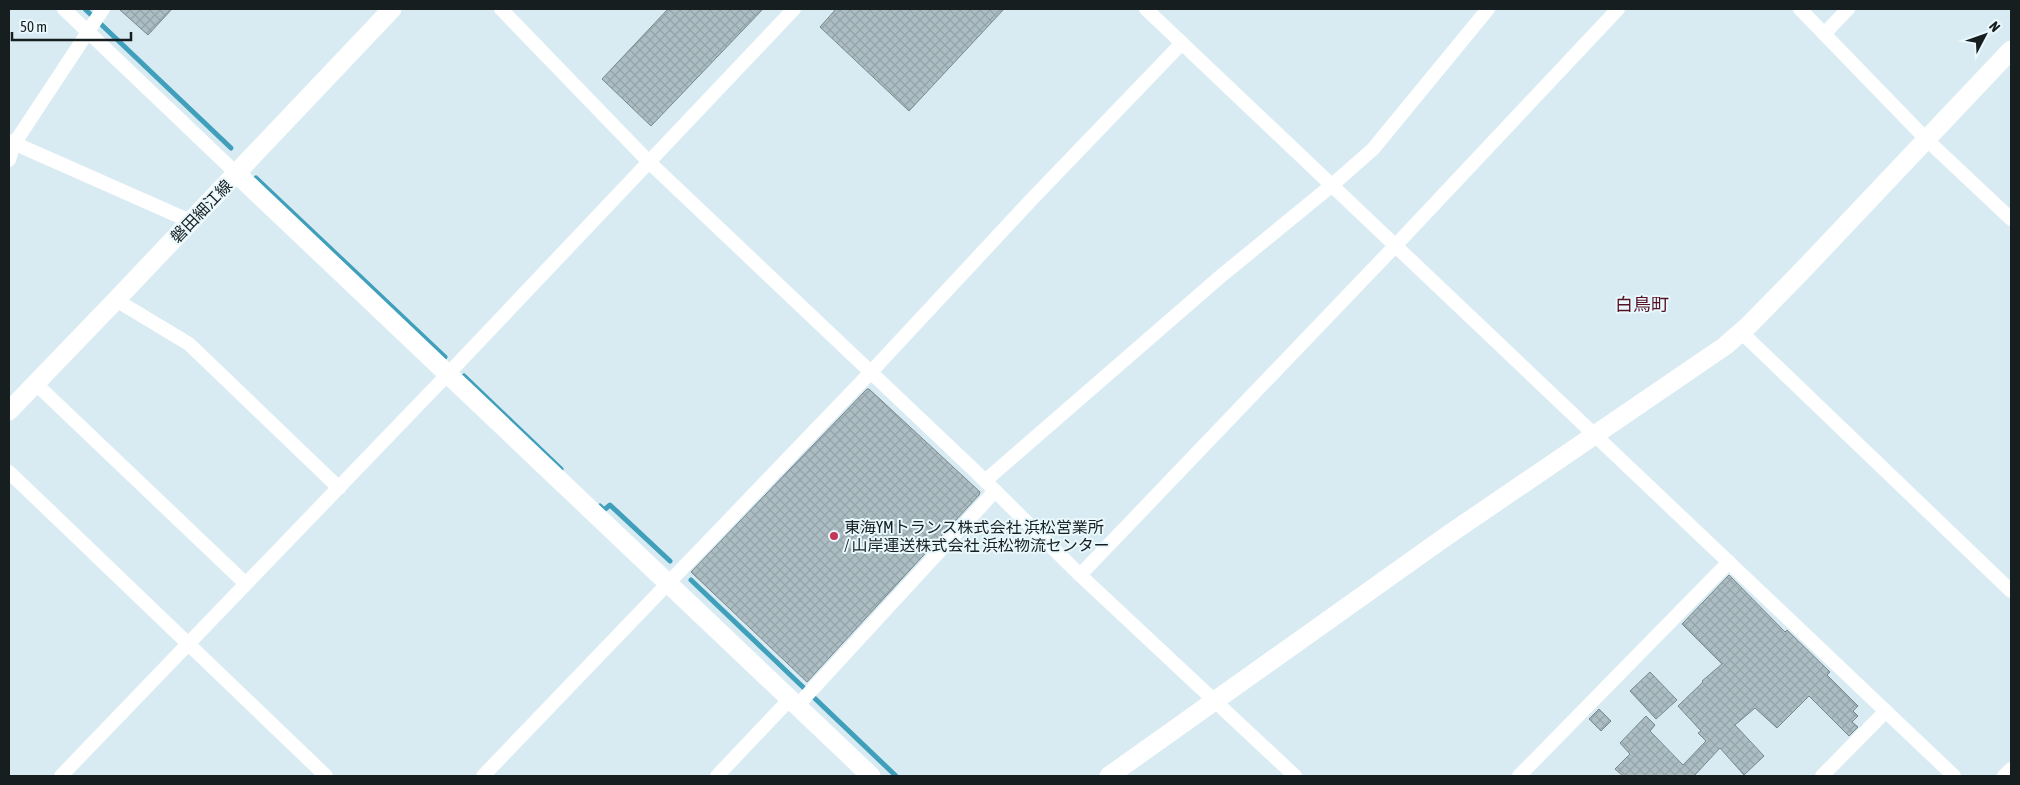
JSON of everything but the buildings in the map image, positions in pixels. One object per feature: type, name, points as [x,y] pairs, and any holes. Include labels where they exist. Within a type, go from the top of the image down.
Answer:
[{"type":"street","points":[[64,9],[89,30],[447,375],[668,582],[801,697],[871,776]]},
{"type":"street","name":"磐田細江線","points":[[9,411],[237,174],[392,9]]},
{"type":"street","points":[[501,9],[649,162],[990,486],[1080,575],[1295,776]]},
{"type":"street","points":[[61,776],[447,375],[794,9]]},
{"type":"street","points":[[1146,9],[1954,776]]},
{"type":"street","points":[[717,776],[801,697],[990,486],[1221,276],[1373,149],[1488,9]]},
{"type":"street","points":[[1080,575],[1395,246],[1618,9]]},
{"type":"street","points":[[1800,9],[1928,140],[2011,219]]},
{"type":"street","points":[[1824,34],[1848,9]]},
{"type":"street","points":[[9,160],[12,142],[102,11]]},
{"type":"street","points":[[483,776],[870,374],[1032,199],[1182,43]]},
{"type":"street","points":[[1109,776],[1440,541],[1724,346],[1741,332],[1928,140],[2011,50]]},
{"type":"street","points":[[12,142],[190,221]]},
{"type":"street","points":[[116,300],[189,344],[339,488]]},
{"type":"street","points":[[1741,332],[2011,591]]},
{"type":"street","points":[[35,383],[246,584]]},
{"type":"street","points":[[9,472],[326,776]]},
{"type":"street","points":[[1519,776],[1729,562]]},
{"type":"street","points":[[1822,776],[1886,711]]},
{"type":"street","points":[[2004,776],[2011,769]]},
{"type":"waterway","points":[[85,9],[231,148]]},
{"type":"waterway","points":[[256,178],[445,357]]},
{"type":"waterway","points":[[464,376],[561,469]]},
{"type":"waterway","points":[[600,506],[604,510],[610,505],[670,561]]},
{"type":"waterway","points":[[691,580],[896,776]]},
{"type":"place","name":"東海YMトランス株式会社 浜松営業所 / 山岸運送株式会社 浜松物流センター","points":[[834,536]]},
{"type":"district","name":"白鳥町","points":[[1642,304]]}]
